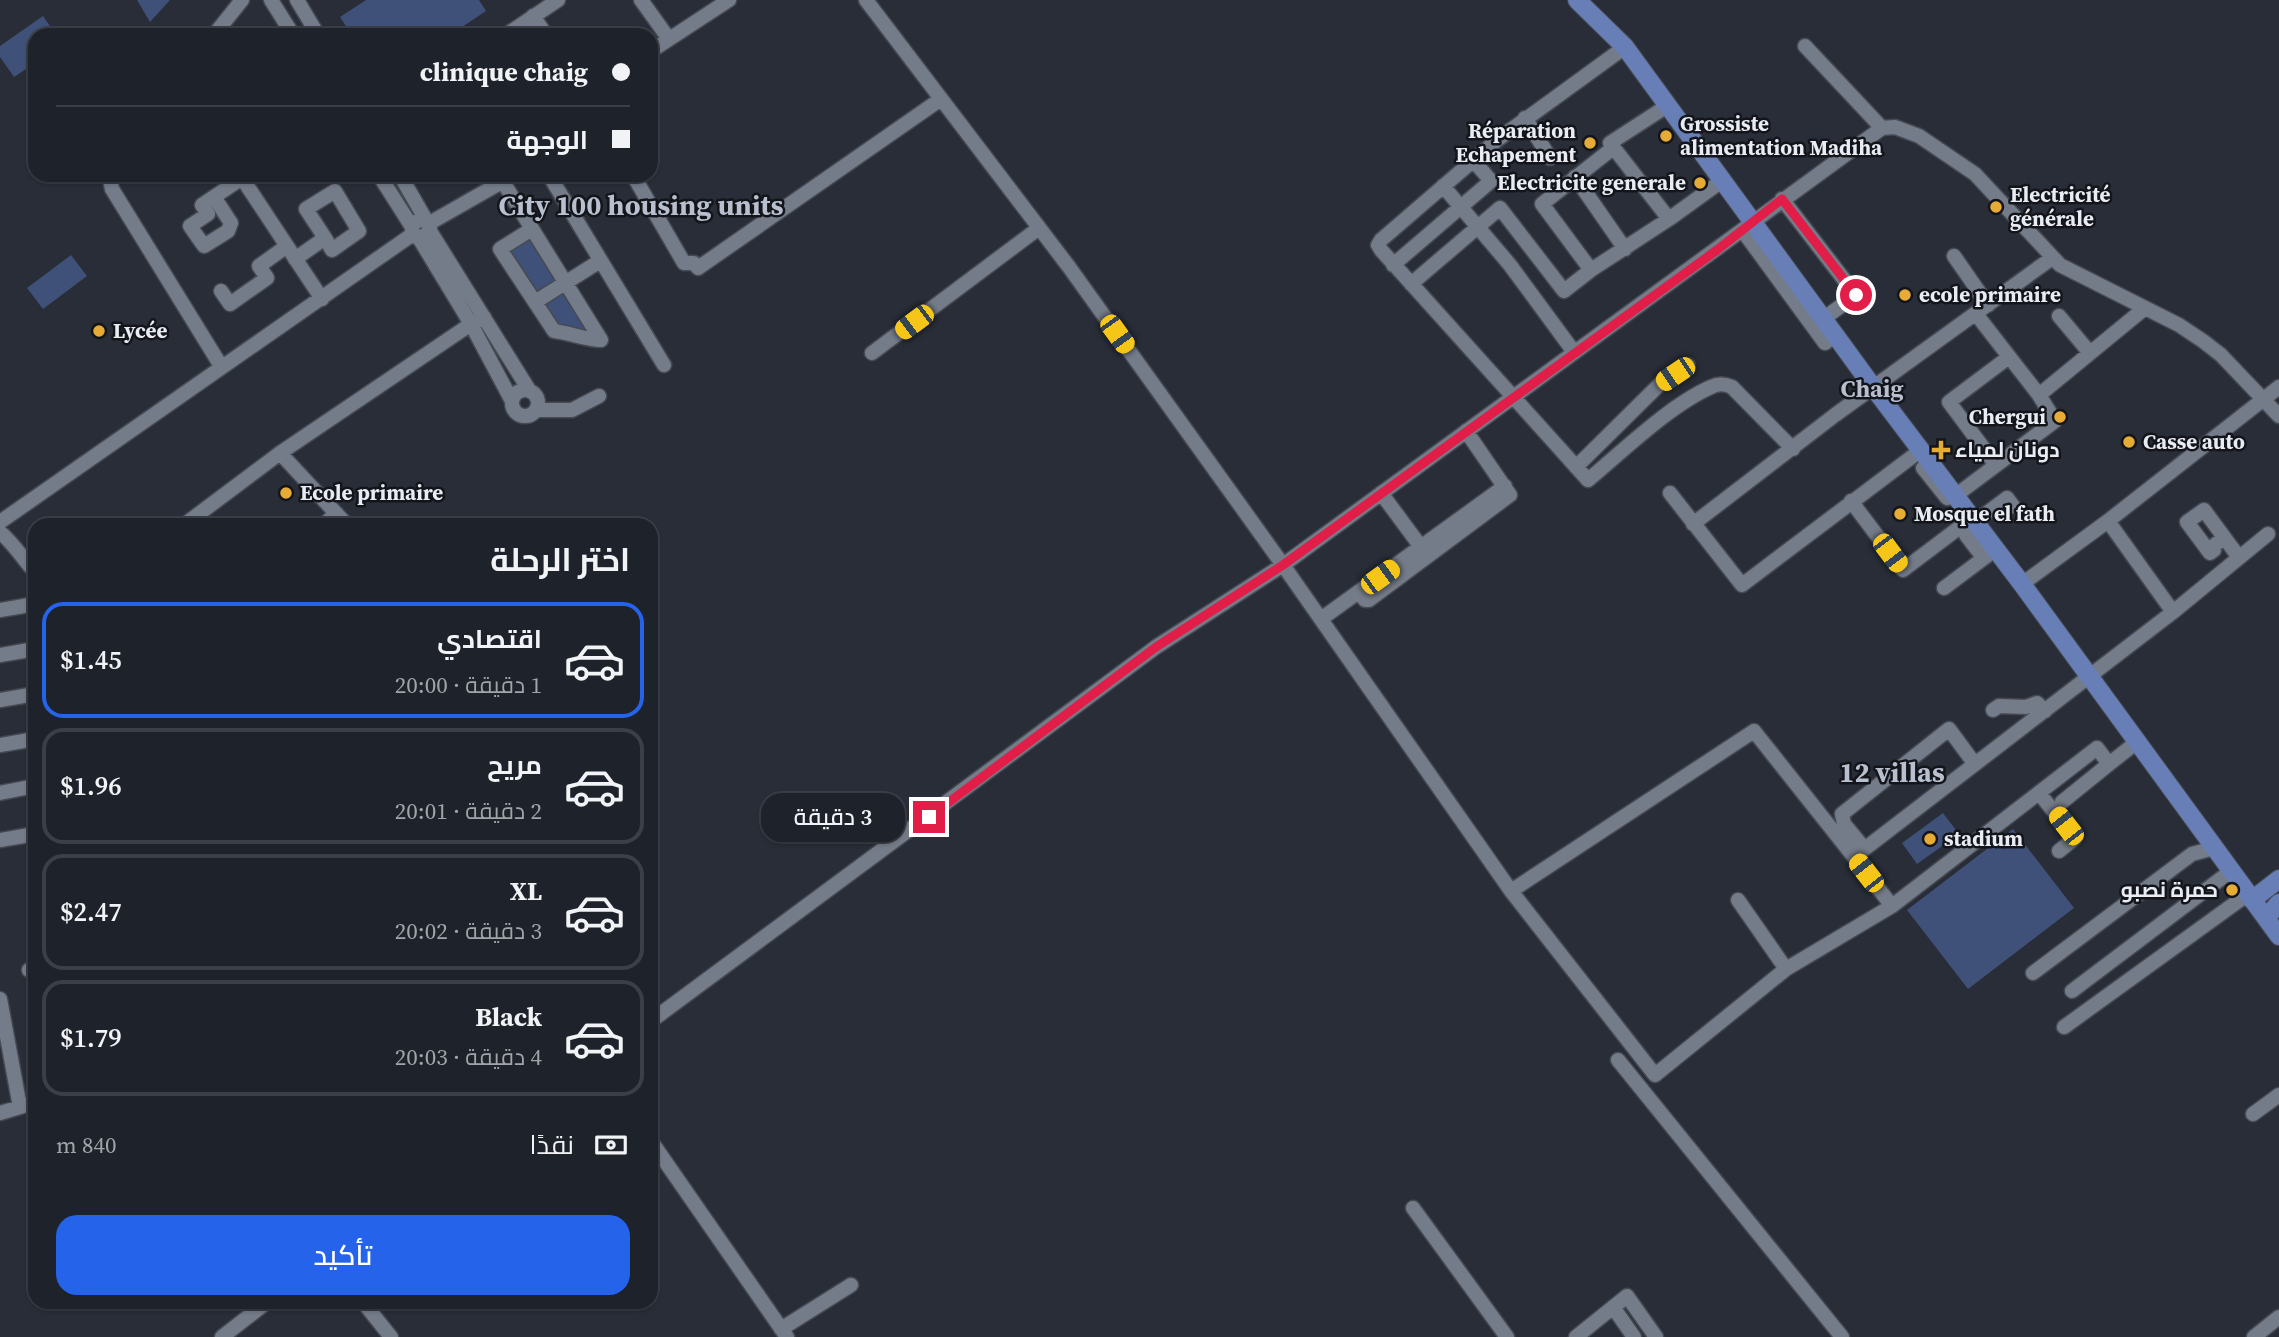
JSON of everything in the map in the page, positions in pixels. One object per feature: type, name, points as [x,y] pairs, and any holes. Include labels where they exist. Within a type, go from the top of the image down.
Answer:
[{"type":"main road","points":[[1577,0],[1625,47],[1723,180],[1748,226],[1823,319],[2022,584],[2279,936]]},
{"type":"main road","points":[[2250,897],[2279,878]]},
{"type":"main road","points":[[2266,918],[2279,903]]},
{"type":"street","points":[[220,28],[242,0]]},
{"type":"street","points":[[271,0],[289,28]]},
{"type":"street","points":[[297,0],[314,28]]},
{"type":"street","points":[[516,28],[558,0]]},
{"type":"street","points":[[641,0],[669,39]]},
{"type":"street","points":[[658,46],[729,0]]},
{"type":"street","points":[[866,0],[1039,228],[1283,565],[1511,891],[1655,1075],[1786,969],[1892,906],[2047,801],[2109,764],[2137,742]]},
{"type":"street","points":[[533,16],[541,28]]},
{"type":"street","points":[[1805,46],[1882,128]]},
{"type":"street","points":[[1625,47],[1525,118],[1378,244],[1393,265],[1588,480],[1668,414],[1713,386],[1725,384],[1732,387],[1793,449]]},
{"type":"street","points":[[637,182],[684,263],[694,263],[698,268],[941,99]]},
{"type":"street","points":[[1667,106],[1610,144],[1669,219]]},
{"type":"street","points":[[1525,118],[1550,158]]},
{"type":"street","points":[[658,1009],[997,767],[1156,647],[1283,565],[1882,128],[1895,127],[1919,136],[1975,174],[2060,265],[2179,325],[2203,341],[2221,355],[2279,416]]},
{"type":"street","points":[[1591,270],[1542,204],[1613,148]]},
{"type":"street","points":[[1393,265],[1491,181],[1473,160]]},
{"type":"street","points":[[1575,177],[1625,249]]},
{"type":"street","points":[[1411,285],[1500,208],[1564,290],[1723,180]]},
{"type":"street","points":[[110,182],[221,366]]},
{"type":"street","points":[[214,197],[233,182]]},
{"type":"street","points":[[245,182],[322,299]]},
{"type":"street","points":[[384,182],[421,229],[478,321],[529,390],[538,398],[536,410]]},
{"type":"street","points":[[403,182],[421,229]]},
{"type":"street","points":[[0,522],[421,229],[502,182]]},
{"type":"street","points":[[511,182],[532,229],[601,340],[554,331],[500,249],[532,229]]},
{"type":"street","points":[[553,182],[664,365]]},
{"type":"street","points":[[627,182],[642,206],[649,202]]},
{"type":"street","points":[[1443,186],[1524,283],[1574,352]]},
{"type":"street","points":[[1782,199],[1856,295],[1823,319]]},
{"type":"street","points":[[1748,226],[1825,343],[1835,335]]},
{"type":"street","points":[[872,353],[1039,228]]},
{"type":"street","points":[[295,259],[325,238]]},
{"type":"street","points":[[221,291],[230,304],[267,278],[259,266],[287,246]]},
{"type":"street","points":[[1954,256],[2010,357],[2055,421],[1996,465],[1969,514]]},
{"type":"street","points":[[1693,524],[1873,387],[2052,258]]},
{"type":"street","points":[[534,302],[600,261]]},
{"type":"street","points":[[2039,395],[2145,308]]},
{"type":"street","points":[[2059,316],[2090,354]]},
{"type":"street","points":[[478,321],[516,412],[527,416],[536,410],[572,410],[599,396]]},
{"type":"street","points":[[193,518],[280,453],[478,321]]},
{"type":"street","points":[[1996,465],[1949,402],[2010,357]]},
{"type":"street","points":[[1576,467],[1661,383],[1688,365]]},
{"type":"street","points":[[2022,584],[2108,521],[2279,387]]},
{"type":"street","points":[[512,401],[518,391],[529,390]]},
{"type":"street","points":[[1359,592],[1365,600],[1369,600],[1510,496],[1506,486],[1466,431]]},
{"type":"street","points":[[280,453],[341,518]]},
{"type":"street","points":[[1670,493],[1742,585],[1850,501],[1926,456]]},
{"type":"street","points":[[1321,619],[1506,486]]},
{"type":"street","points":[[1381,493],[1421,547]]},
{"type":"street","points":[[1850,501],[1903,570],[1969,514],[2007,498],[2013,506]]},
{"type":"street","points":[[331,518],[336,513]]},
{"type":"street","points":[[2108,521],[2173,612]]},
{"type":"street","points":[[1859,853],[2173,612],[2268,534]]},
{"type":"street","points":[[2224,538],[2238,556]]},
{"type":"street","points":[[4,539],[28,565]]},
{"type":"street","points":[[1944,588],[1993,546]]},
{"type":"street","points":[[0,610],[28,605]]},
{"type":"street","points":[[0,655],[28,650]]},
{"type":"street","points":[[0,700],[28,695]]},
{"type":"street","points":[[1993,710],[1999,706],[2025,707],[2037,703],[2045,710]]},
{"type":"street","points":[[1892,906],[1859,853],[1844,824],[1842,814],[1949,729],[1974,763]]},
{"type":"street","points":[[1511,891],[1754,731],[1859,853]]},
{"type":"street","points":[[0,745],[28,740]]},
{"type":"street","points":[[2047,801],[2097,748],[2109,764]]},
{"type":"street","points":[[0,793],[28,787]]},
{"type":"street","points":[[2047,801],[2066,841]]},
{"type":"street","points":[[0,840],[28,835]]},
{"type":"street","points":[[2033,973],[2192,854],[2214,848]]},
{"type":"street","points":[[2072,991],[2231,871]]},
{"type":"street","points":[[2064,1027],[2250,897]]},
{"type":"street","points":[[1738,900],[1786,969]]},
{"type":"street","points":[[0,999],[20,1107]]},
{"type":"street","points":[[1618,1060],[1842,1337]]},
{"type":"street","points":[[2253,1114],[2279,1095]]},
{"type":"street","points":[[0,1113],[28,1104]]},
{"type":"street","points":[[658,1152],[784,1333],[851,1285]]},
{"type":"street","points":[[1413,1208],[1507,1337]]},
{"type":"street","points":[[1576,1337],[1627,1296],[1656,1337]]},
{"type":"street","points":[[1613,1307],[1634,1337]]},
{"type":"street","points":[[222,1337],[258,1309]]},
{"type":"street","points":[[369,1309],[391,1337]]},
{"type":"street","points":[[2254,1337],[2279,1317]]},
{"type":"shaded area","points":[[137,0],[170,0],[150,22]]},
{"type":"shaded area","points":[[366,0],[479,0],[486,11],[460,28],[347,28],[340,17]]},
{"type":"shaded area","points":[[43,16],[51,28],[28,28],[28,68],[14,77],[0,57],[0,46]]},
{"type":"shaded area","points":[[531,235],[558,279],[535,294],[507,250]]},
{"type":"shaded area","points":[[71,255],[87,276],[43,309],[27,288]]},
{"type":"shaded area","points":[[565,292],[589,331],[556,325],[543,305]]},
{"type":"shaded area","name":"stadium","points":[[1943,813],[1959,834],[1917,864],[1902,843]]},
{"type":"shaded area","points":[[2013,829],[2074,908],[1968,989],[1907,910]]},
{"type":"place","name":"Grossiste alimentation Madiha","points":[[1666,136]]},
{"type":"place","name":"Réparation Echapement","points":[[1590,143]]},
{"type":"place","name":"Electricite generale","points":[[1700,183]]},
{"type":"place","name":"Electricité générale","points":[[1996,207]]},
{"type":"place","name":"ecole primaire","points":[[1905,295]]},
{"type":"place","name":"Lycée","points":[[99,331]]},
{"type":"place","name":"Chergui","points":[[2060,417]]},
{"type":"place","name":"Casse auto","points":[[2129,442]]},
{"type":"place","name":"دونان لمياء","points":[[1941,450]]},
{"type":"place","name":"Ecole primaire","points":[[286,493]]},
{"type":"place","name":"Mosque el fath","points":[[1900,514]]},
{"type":"place","name":"stadium","points":[[1930,839]]},
{"type":"place","name":"حمرة نصبو","points":[[2232,890]]},
{"type":"district","name":"City 100 housing units","points":[[641,205]]},
{"type":"district","name":"Chaig","points":[[1872,389]]},
{"type":"district","name":"12 villas","points":[[1892,772]]},
{"type":"route","points":[[929,817],[1156,647],[1283,565],[1743,231],[1782,199],[1856,295]]}]
